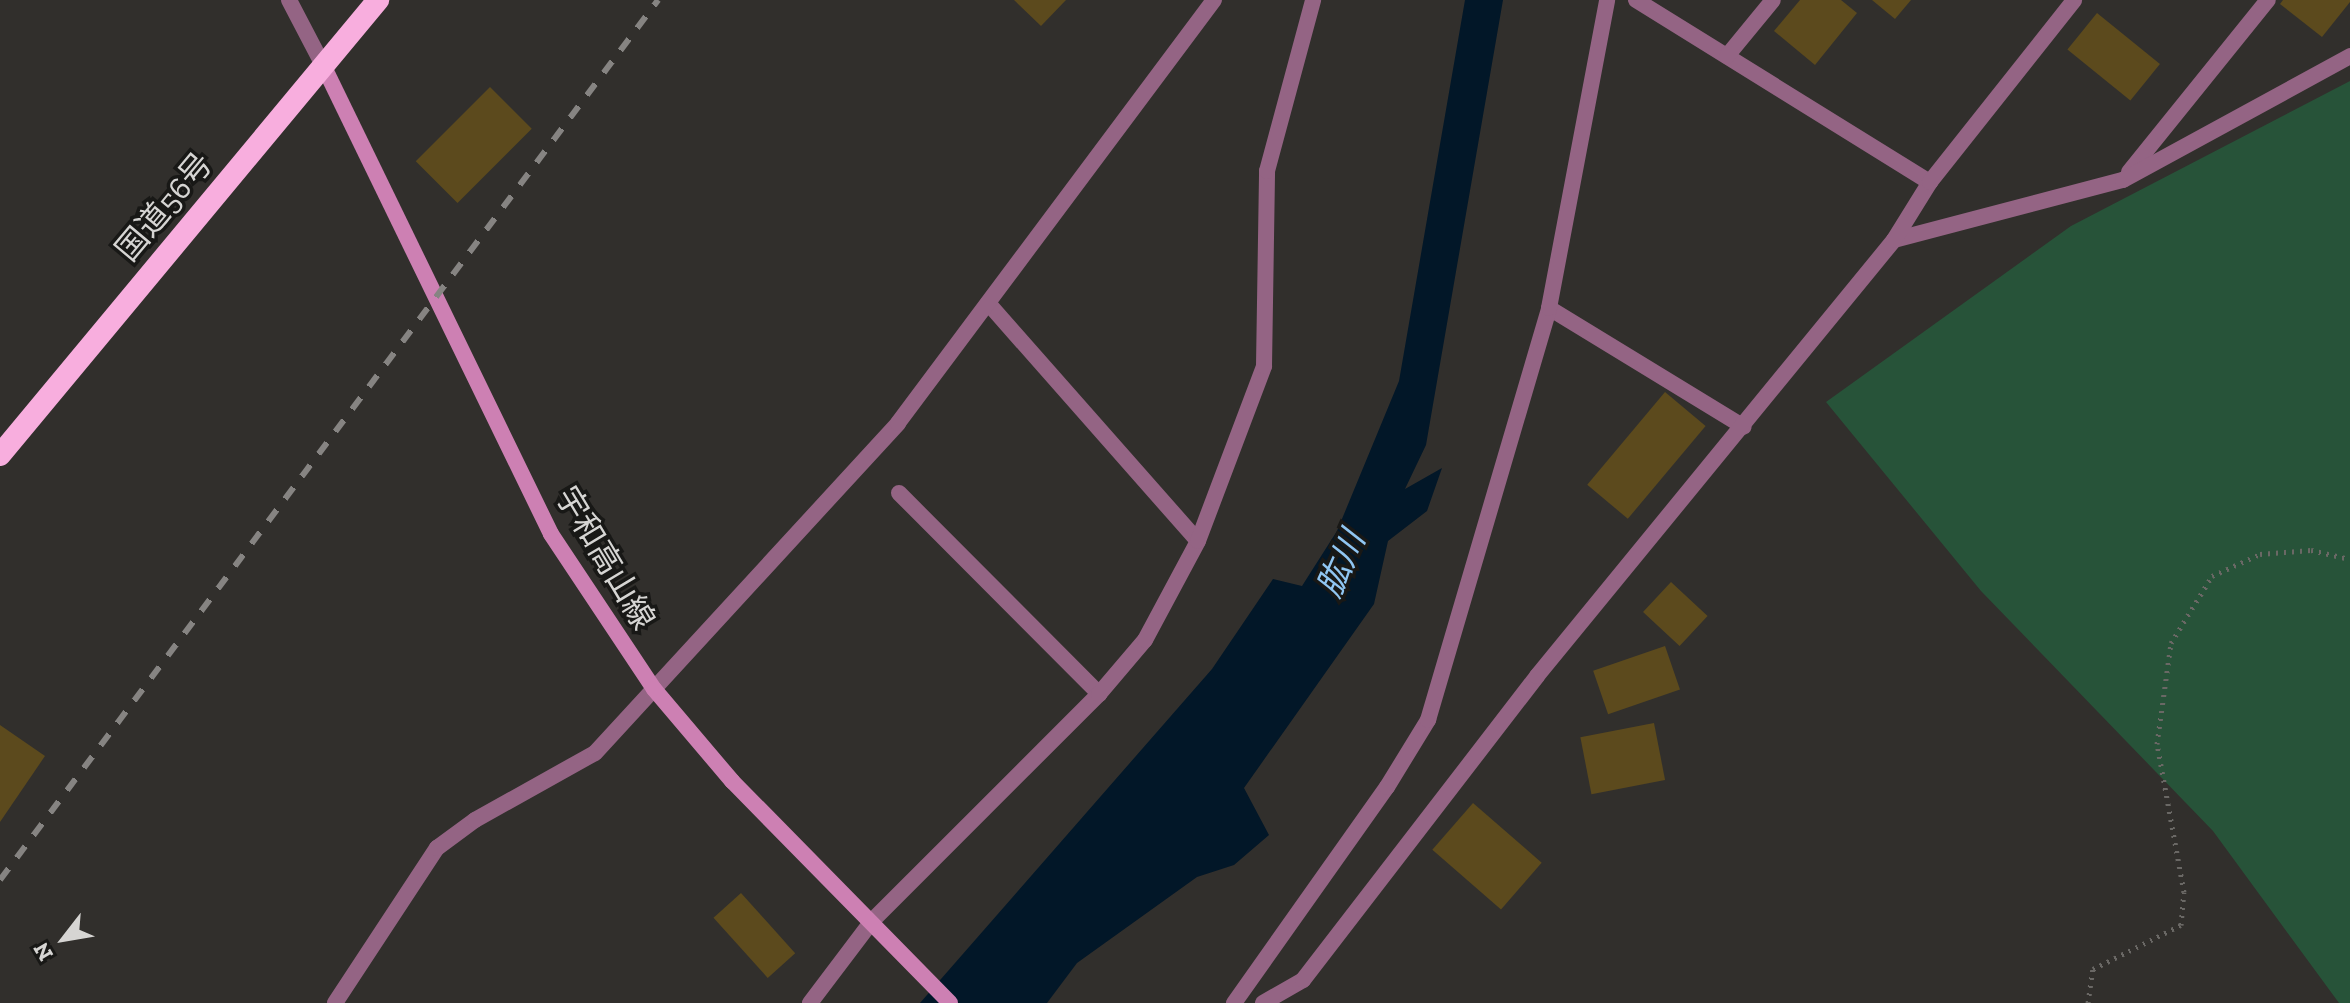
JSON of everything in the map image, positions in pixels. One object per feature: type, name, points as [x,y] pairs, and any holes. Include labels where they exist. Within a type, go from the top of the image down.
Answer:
[{"type":"highway","name":"国道56号","points":[[0,455],[378,0]]},
{"type":"main road","name":"宇和高山線","points":[[323,65],[551,534],[654,689],[732,781],[950,1003]]},
{"type":"street","points":[[289,0],[323,65]]},
{"type":"street","points":[[335,1003],[437,848],[475,820],[595,753],[898,423],[1214,0]]},
{"type":"street","points":[[810,1003],[872,921],[1099,694],[1145,640],[1198,541],[1264,366],[1267,171],[1313,0]]},
{"type":"street","points":[[1234,1003],[1387,787],[1428,720],[1549,308],[1607,0]]},
{"type":"street","points":[[1636,0],[1930,182]]},
{"type":"street","points":[[1727,56],[1773,0]]},
{"type":"street","points":[[1263,1003],[1303,980],[1537,676],[1744,427],[1894,240],[1930,182],[2074,0]]},
{"type":"street","points":[[2123,180],[2268,0]]},
{"type":"street","points":[[1894,240],[2123,180],[2350,56]]},
{"type":"street","points":[[988,303],[1198,541]]},
{"type":"street","points":[[1549,308],[1744,427]]},
{"type":"street","points":[[899,493],[1099,694]]},
{"type":"path","points":[[2088,1003],[2093,969],[2181,925],[2184,892],[2157,744],[2171,643],[2212,576],[2260,554],[2311,550],[2350,559]]},
{"type":"green space","points":[[2350,81],[2350,1003],[2339,1003],[2213,831],[1981,591],[1826,402],[2071,226]]},
{"type":"water","name":"肱川","points":[[1465,0],[1503,0],[1426,445],[1405,489],[1442,468],[1427,511],[1388,541],[1374,604],[1244,788],[1269,835],[1234,865],[1197,877],[1077,963],[1047,1003],[920,1003],[1212,669],[1273,579],[1302,586],[1337,531],[1399,381]]},
{"type":"building","points":[[1014,0],[1066,0],[1041,26]]},
{"type":"building","points":[[1800,0],[1841,0],[1857,13],[1815,65],[1774,31]]},
{"type":"building","points":[[1872,0],[1911,0],[1895,19]]},
{"type":"building","points":[[2283,0],[2350,2],[2322,37],[2280,4]]},
{"type":"building","points":[[2097,13],[2160,64],[2130,101],[2067,50]]},
{"type":"building","points":[[490,87],[532,129],[457,203],[416,161]]},
{"type":"building","points":[[1665,392],[1706,426],[1628,519],[1587,485]]},
{"type":"building","points":[[1671,582],[1708,616],[1680,646],[1643,612]]},
{"type":"building","points":[[1665,646],[1680,689],[1608,714],[1593,671]]},
{"type":"building","points":[[1654,723],[1665,780],[1591,794],[1580,737]]},
{"type":"building","points":[[0,725],[45,756],[0,822]]},
{"type":"building","points":[[1473,803],[1542,863],[1501,909],[1432,850]]},
{"type":"building","points":[[741,893],[795,953],[768,978],[714,918]]},
{"type":"railway","points":[[0,880],[658,0]]}]
